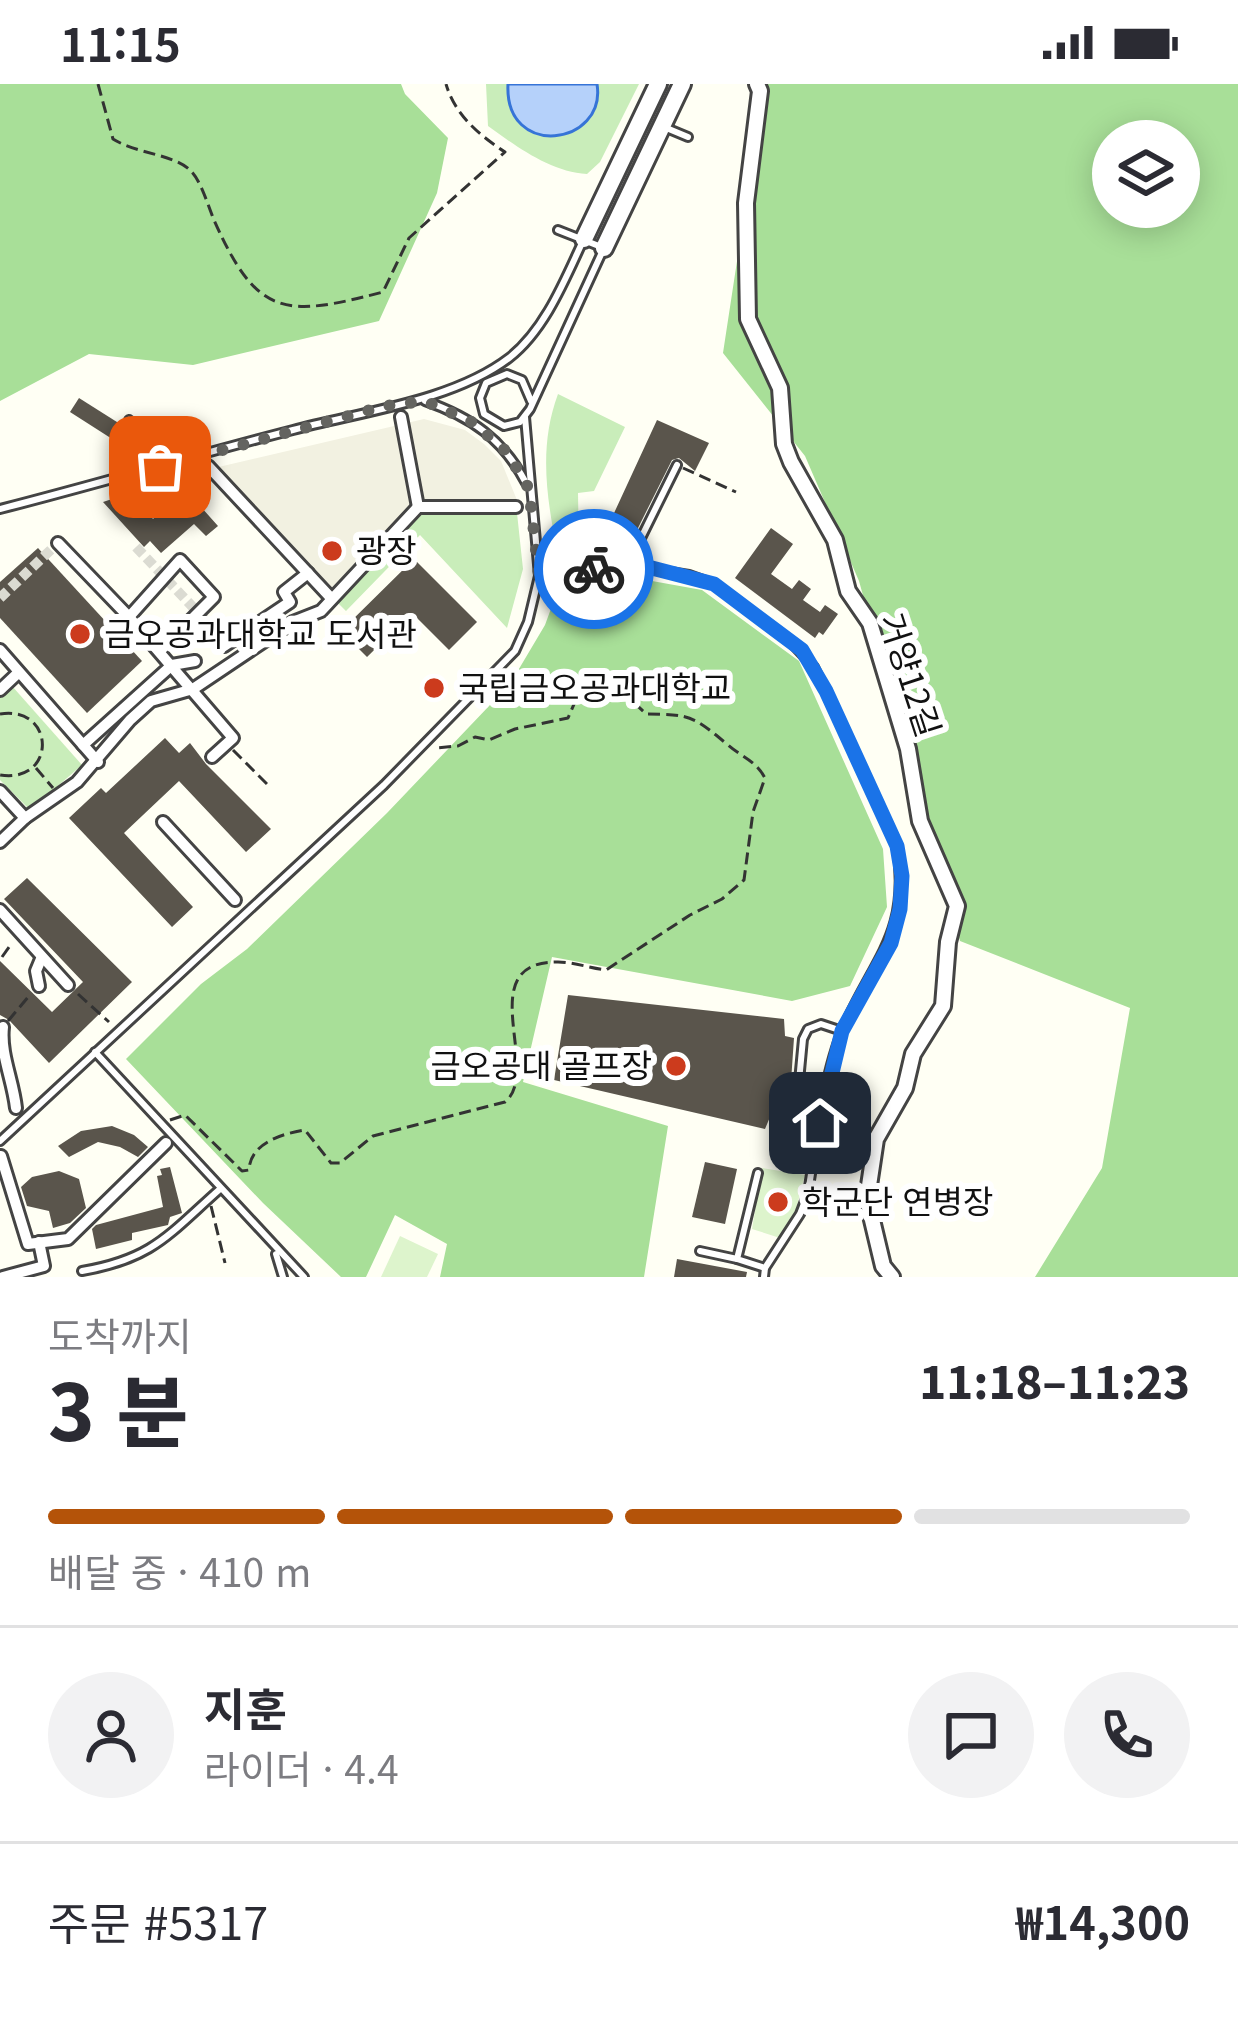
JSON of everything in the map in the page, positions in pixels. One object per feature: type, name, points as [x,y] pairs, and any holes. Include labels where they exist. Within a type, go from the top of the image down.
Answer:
[{"type":"street","points":[[584,239],[658,84]]},
{"type":"street","points":[[604,248],[682,84]]},
{"type":"street","name":"거양12길","points":[[757,84],[760,91],[746,203],[748,319],[780,388],[784,443],[791,462],[835,540],[848,591],[870,623],[908,749],[920,821],[957,906],[948,942],[943,1006],[913,1054],[905,1088],[876,1139],[867,1199],[883,1266],[892,1277]]},
{"type":"street","points":[[401,417],[418,507]]},
{"type":"street","points":[[208,466],[331,598]]},
{"type":"street","points":[[0,842],[98,762],[151,701],[193,689],[293,622],[321,611],[418,507],[516,507]]},
{"type":"street","points":[[58,543],[233,737],[212,757]]},
{"type":"street","points":[[129,617],[180,560],[214,597],[160,652]]},
{"type":"street","points":[[224,646],[290,602],[284,592],[308,573]]},
{"type":"street","points":[[240,636],[252,649]]},
{"type":"street","points":[[0,650],[98,762]]},
{"type":"street","points":[[83,746],[172,665],[195,661]]},
{"type":"street","points":[[0,690],[18,673]]},
{"type":"street","points":[[0,790],[25,818]]},
{"type":"street","points":[[163,822],[235,900]]},
{"type":"street","points":[[0,910],[68,985]]},
{"type":"street","points":[[38,986],[35,971],[41,959]]},
{"type":"street","points":[[3,1027],[0,1048],[11,1071],[16,1108]]},
{"type":"street","points":[[1,1156],[28,1244],[68,1239],[166,1143]]},
{"type":"street","points":[[4,1277],[46,1272],[39,1242]]},
{"type":"lane","points":[[663,126],[688,137]]},
{"type":"lane","points":[[2,1137],[384,785],[515,651],[539,576],[525,417],[604,248],[558,230]]},
{"type":"lane","points":[[489,420],[480,398],[545,314],[584,239]]},
{"type":"lane","points":[[0,509],[385,406],[425,401],[508,358]]},
{"type":"lane","points":[[492,378],[507,374],[522,380],[531,401]]},
{"type":"lane","points":[[425,401],[512,425],[525,417]]},
{"type":"lane","points":[[459,414],[507,452],[529,489]]},
{"type":"lane","points":[[128,421],[166,451],[172,464]]},
{"type":"lane","points":[[633,566],[637,546],[677,465]]},
{"type":"lane","points":[[539,576],[633,566],[671,571],[714,584],[802,650],[826,691],[897,846],[900,909],[891,943],[842,1031],[800,1214],[765,1273],[737,1259],[700,1251]]},
{"type":"lane","points":[[777,1125],[796,1113],[802,1039],[808,1029],[820,1024],[842,1031]]},
{"type":"lane","points":[[95,1052],[304,1277]]},
{"type":"lane","points":[[737,1259],[758,1173]]},
{"type":"lane","points":[[82,1271],[124,1264],[157,1246],[220,1189]]},
{"type":"lane","points":[[275,1250],[283,1277]]},
{"type":"path","points":[[98,84],[113,139],[133,152],[167,158],[192,170],[236,269],[264,297],[287,306],[340,303],[383,292],[409,238],[505,152],[481,136],[459,112],[446,84]]},
{"type":"path","points":[[677,465],[736,492]]},
{"type":"path","points":[[169,1121],[185,1115],[242,1171],[249,1170],[254,1150],[294,1131],[304,1130],[331,1163],[340,1162],[373,1136],[505,1102],[515,1094],[518,1081],[511,1001],[522,976],[534,966],[559,962],[606,970],[722,899],[744,880],[753,812],[765,778],[755,762],[728,746],[711,726],[677,714],[646,713],[619,688],[596,678],[584,681],[568,718],[514,729],[489,740],[475,737],[458,746],[435,748]]},
{"type":"path","points":[[0,713],[22,714],[38,728],[42,749],[34,766],[20,776],[0,775]]},
{"type":"path","points":[[227,743],[270,787]]},
{"type":"path","points":[[34,766],[58,794]]},
{"type":"path","points":[[2,957],[12,944],[11,923]]},
{"type":"path","points":[[68,985],[109,1022]]},
{"type":"path","points":[[3,1027],[38,986]]},
{"type":"path","points":[[209,1199],[225,1263]]},
{"type":"green space","points":[[0,84],[401,84],[448,138],[437,193],[379,321],[193,365],[89,354],[0,401]]},
{"type":"green space","points":[[486,84],[639,84],[600,162],[587,174],[548,163],[488,126]]},
{"type":"green space","points":[[764,84],[1238,84],[1238,1277],[1035,1277],[1102,1168],[1130,1008],[960,941],[859,581],[805,456],[723,353]]},
{"type":"green space","points":[[558,394],[625,427],[594,491],[578,493],[579,552],[558,555],[546,454]]},
{"type":"green space","points":[[421,510],[517,513],[523,569],[507,628],[420,535],[346,611],[333,598]]},
{"type":"green space","points":[[641,579],[702,590],[799,661],[883,849],[887,907],[850,986],[792,1001],[552,957],[523,1082],[668,1126],[644,1277],[440,1277],[447,1244],[395,1215],[366,1277],[341,1277],[126,1059],[387,813],[510,684],[545,625],[560,584]]},
{"type":"green space","points":[[12,686],[82,765],[30,810],[0,780],[0,696]]},
{"type":"green space","name":"학군단 연병장","points":[[762,1168],[805,1175],[795,1213],[780,1238],[752,1229]]},
{"type":"green space","points":[[400,1236],[438,1254],[427,1277],[381,1277]]},
{"type":"shaded area","name":"광장","points":[[424,419],[465,430],[484,444],[501,461],[519,505],[419,506],[331,595],[210,469]]},
{"type":"water","points":[[508,84],[597,84],[596,105],[587,121],[572,131],[537,134],[522,125],[511,108]]},
{"type":"building","points":[[79,398],[128,429],[120,444],[70,412]]},
{"type":"building","points":[[657,420],[709,443],[695,471],[679,458],[672,460],[626,552],[590,558],[585,528],[609,524]]},
{"type":"building","points":[[176,479],[218,526],[206,536],[194,524],[161,553],[150,541],[144,547],[103,502],[130,493],[153,519],[176,498],[167,487]]},
{"type":"building","points":[[771,528],[793,544],[771,574],[792,589],[799,580],[811,589],[803,600],[820,612],[825,605],[838,614],[823,635],[819,632],[815,638],[735,578]]},
{"type":"building","name":"금오공과대학교 도서관","points":[[38,548],[142,661],[87,713],[0,618],[0,582]]},
{"type":"building","points":[[414,559],[477,622],[449,650],[412,613],[367,657],[341,631]]},
{"type":"building","points":[[165,738],[179,753],[190,743],[271,829],[246,852],[179,781],[124,833],[193,907],[172,927],[69,818],[101,788],[106,793]]},
{"type":"building","points":[[27,878],[132,982],[49,1063],[0,1015],[0,961],[52,1012],[83,982],[4,899]]},
{"type":"building","name":"금오공대 골프장","points":[[568,995],[784,1019],[785,1036],[794,1038],[790,1096],[780,1093],[765,1129],[554,1080]]},
{"type":"building","points":[[112,1126],[148,1147],[138,1157],[98,1142],[69,1157],[58,1146],[81,1131]]},
{"type":"building","points":[[705,1162],[737,1169],[725,1224],[692,1217]]},
{"type":"building","points":[[170,1167],[182,1213],[170,1217],[168,1225],[132,1233],[132,1240],[96,1249],[92,1229],[96,1225],[163,1207],[157,1176],[162,1175],[160,1169]]},
{"type":"building","points":[[59,1171],[79,1179],[86,1208],[70,1223],[53,1228],[49,1211],[27,1206],[21,1187],[32,1177]]},
{"type":"building","points":[[677,1259],[747,1272],[746,1277],[674,1277]]},
{"type":"tunnel","points":[[0,598],[58,543]]},
{"type":"tunnel","points":[[136,547],[231,642]]},
{"type":"way so far","points":[[160,467],[385,406],[425,401],[459,414],[490,434],[523,476],[529,489],[539,576],[594,569]]},
{"type":"place","name":"광장","points":[[332,551]]},
{"type":"place","name":"금오공과대학교 도서관","points":[[80,634]]},
{"type":"place","name":"국립금오공과대학교","points":[[434,688]]},
{"type":"place","name":"금오공대 골프장","points":[[676,1066]]},
{"type":"place","name":"학군단 연병장","points":[[778,1202]]},
{"type":"route","points":[[594,569],[648,567],[714,584],[802,650],[826,691],[897,846],[900,909],[891,943],[842,1031],[820,1123]]}]
